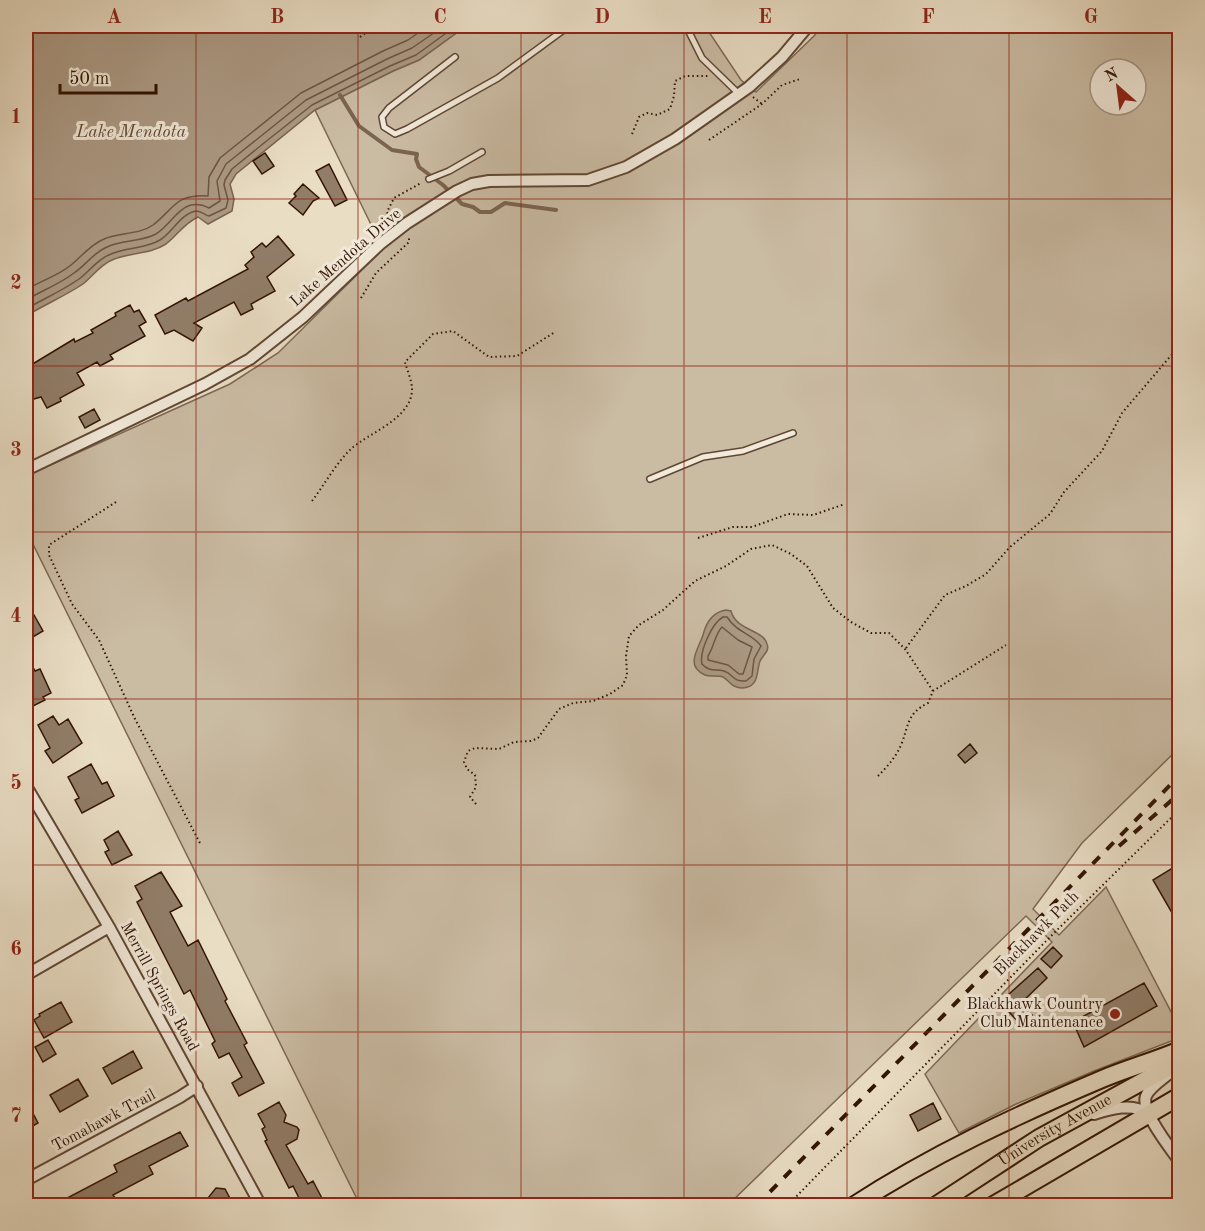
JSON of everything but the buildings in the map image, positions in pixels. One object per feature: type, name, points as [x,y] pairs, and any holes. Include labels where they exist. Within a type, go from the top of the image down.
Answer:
[{"type":"main road","points":[[853,1206],[951,1149],[1019,1115],[1106,1077],[1179,1050]]},
{"type":"main road","name":"University Avenue","points":[[935,1206],[1017,1151],[1067,1121],[1179,1062]]},
{"type":"main road","name":"University Avenue","points":[[992,1206],[1179,1096]]},
{"type":"street","name":"Lake Mendota Drive","points":[[26,470],[205,384],[250,359],[303,317],[380,244],[407,223],[457,191],[472,184],[489,181],[588,180],[626,167],[675,139],[739,94],[772,66],[808,26]]},
{"type":"street","name":"Merrill Springs Road","points":[[26,786],[109,927],[261,1206]]},
{"type":"street","points":[[26,975],[109,927]]},
{"type":"street","points":[[1179,1062],[1147,1093],[1145,1103],[1148,1114],[1179,1162]]},
{"type":"street","name":"Tomahawk Trail","points":[[26,1180],[180,1097],[196,1086]]},
{"type":"street","points":[[1067,1121],[1123,1108],[1139,1108],[1148,1114]]},
{"type":"lane","points":[[455,57],[389,108],[382,117],[384,127],[395,135],[408,129],[498,78],[569,26]]},
{"type":"lane","points":[[686,26],[702,58],[739,94]]},
{"type":"lane","points":[[429,179],[482,152]]},
{"type":"lane","points":[[650,479],[703,457],[743,451],[793,433]]},
{"type":"path","points":[[360,37],[375,26]]},
{"type":"path","points":[[443,26],[452,36]]},
{"type":"path","points":[[632,134],[639,117],[647,113],[657,115],[670,109],[675,81],[685,76],[702,77],[719,74]]},
{"type":"path","points":[[709,140],[762,104],[782,85],[801,79]]},
{"type":"path","points":[[312,501],[350,450],[364,439],[380,432],[407,404],[412,390],[405,362],[433,334],[453,331],[489,357],[517,356],[555,332]]},
{"type":"path","points":[[905,649],[945,595],[986,574],[1010,547],[1050,514],[1064,492],[1102,451],[1122,412],[1179,345]]},
{"type":"path","points":[[116,502],[49,545],[49,555],[72,604],[99,640],[135,719],[201,845]]},
{"type":"path","points":[[698,538],[733,526],[752,527],[788,514],[813,515],[845,504]]},
{"type":"path","points":[[476,804],[470,797],[476,787],[476,775],[467,769],[464,762],[468,751],[475,748],[499,749],[514,742],[531,741],[538,738],[559,709],[573,703],[593,701],[610,694],[623,685],[627,675],[626,656],[629,636],[639,625],[663,610],[695,581],[726,566],[751,549],[772,545],[791,554],[807,566],[833,608],[851,622],[871,633],[889,633],[905,649],[933,690]]},
{"type":"path","points":[[878,776],[889,765],[901,746],[909,719],[917,708],[928,703],[933,690],[1006,645]]},
{"type":"path","name":"Blackhawk Path","points":[[788,1206],[1060,927],[1179,809]]},
{"type":"shaded area","points":[[466,26],[705,26],[741,80],[756,92],[822,26],[1179,26],[1179,748],[1082,843],[1033,909],[1059,935],[1106,887],[1179,1027],[1179,1038],[1016,1104],[959,1133],[925,1074],[1052,942],[1026,916],[728,1205],[360,1205],[26,530],[26,476],[230,384],[278,353],[383,249],[315,110],[419,60]]},
{"type":"water","name":"Lake Mendota","points":[[26,26],[466,26],[419,60],[315,110],[236,174],[230,184],[234,199],[232,211],[208,224],[198,217],[159,248],[119,257],[108,262],[83,284],[26,316]]},
{"type":"water","points":[[731,611],[738,622],[765,639],[767,644],[768,649],[760,661],[755,682],[748,687],[737,688],[723,677],[705,675],[695,667],[695,656],[708,622],[717,613]]},
{"type":"waterway","points":[[340,95],[359,126],[392,150],[417,154],[419,167],[443,185],[462,204],[480,212],[491,212],[505,203],[556,210]]},
{"type":"railway","points":[[756,1206],[1180,775]]},
{"type":"railway","points":[[1119,846],[1180,793]]},
{"type":"place","name":"Blackhawk Country Club Maintenance","points":[[1115,1014]]}]
